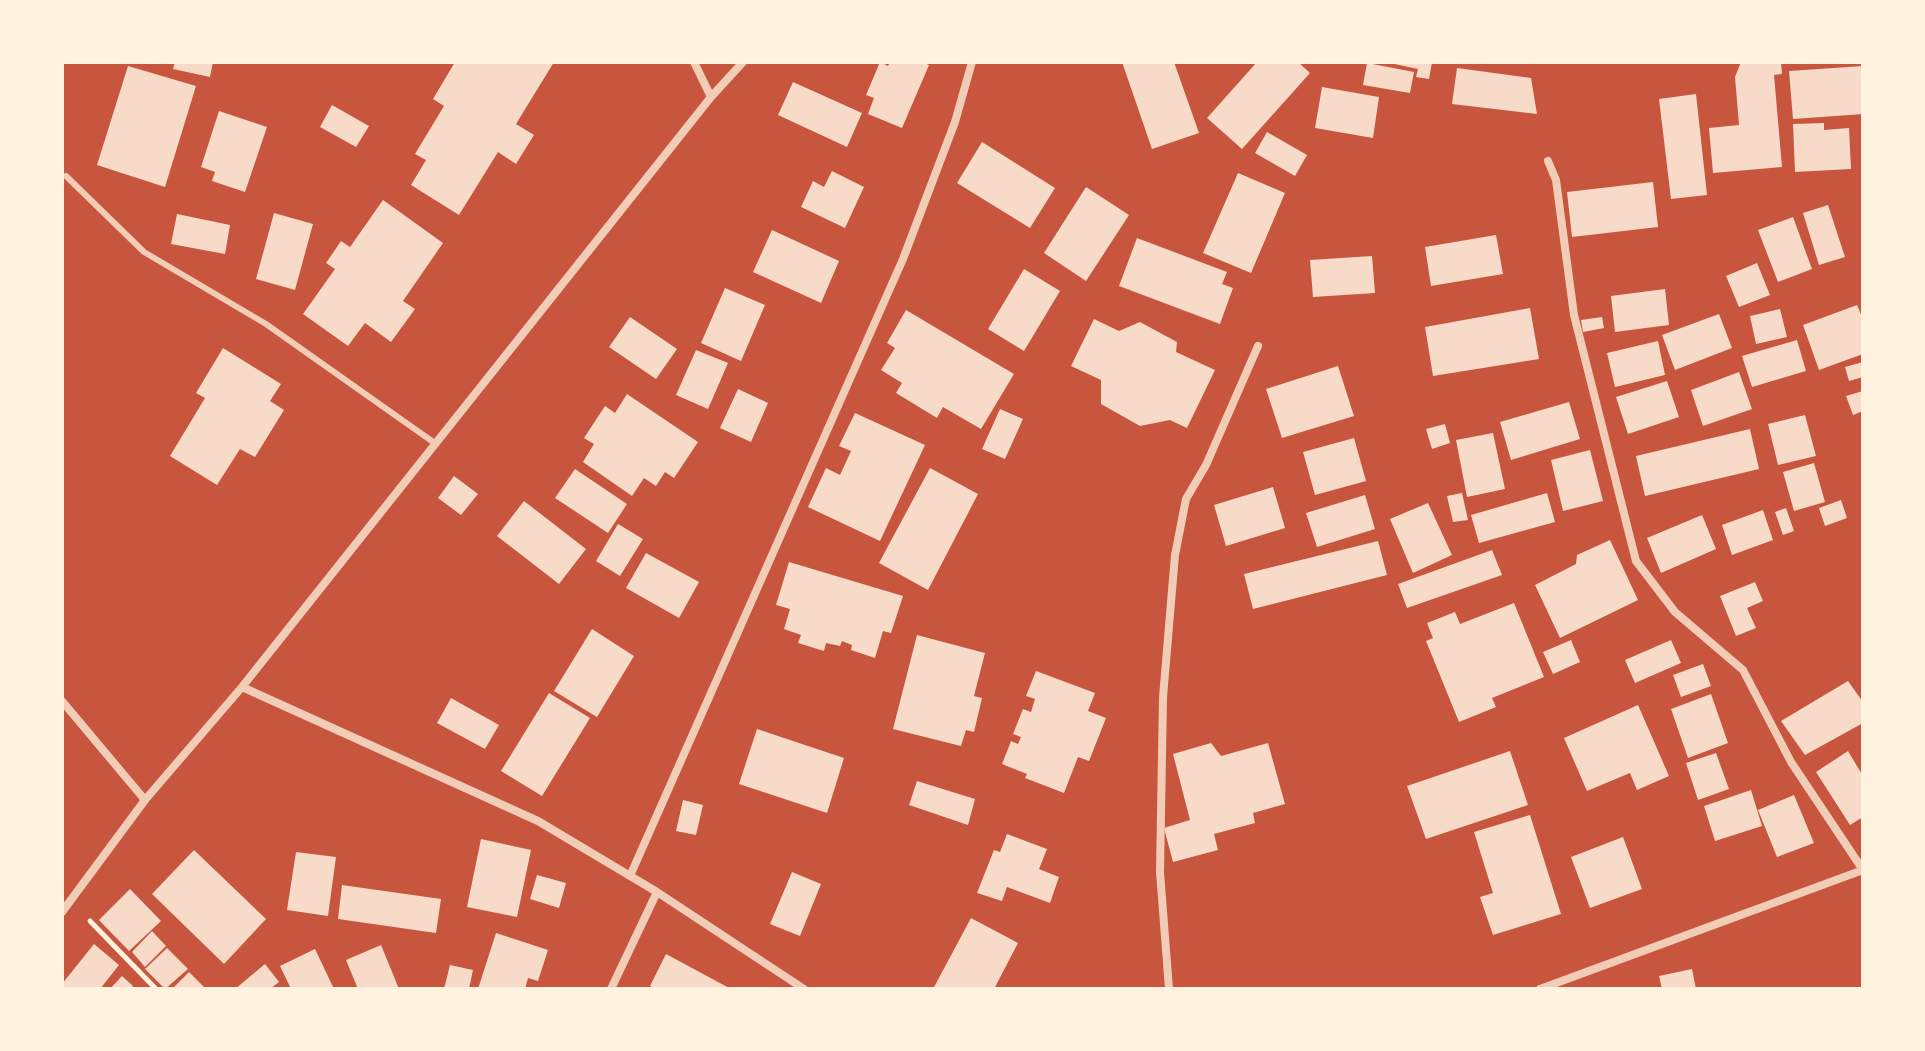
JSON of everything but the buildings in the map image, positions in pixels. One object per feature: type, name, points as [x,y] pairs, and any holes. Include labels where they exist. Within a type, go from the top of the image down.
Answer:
[{"type":"street","points":[[694,62],[711,97]]},
{"type":"street","points":[[62,912],[145,800],[242,687],[711,97],[743,62]]},
{"type":"street","points":[[630,876],[903,259],[955,122],[972,62]]},
{"type":"street","points":[[1540,989],[1863,870],[1791,762],[1743,670],[1675,612],[1636,561],[1574,315],[1556,180],[1548,161]]},
{"type":"street","points":[[1169,989],[1160,856],[1163,697],[1175,555],[1186,499],[1206,465],[1258,346]]},
{"type":"street","points":[[242,687],[538,821],[657,892],[804,989]]},
{"type":"street","points":[[62,701],[145,800]]},
{"type":"street","points":[[611,989],[657,892]]},
{"type":"lane","points":[[66,176],[144,252],[266,324],[436,444]]},
{"type":"path","points":[[70,901],[156,989]]}]
